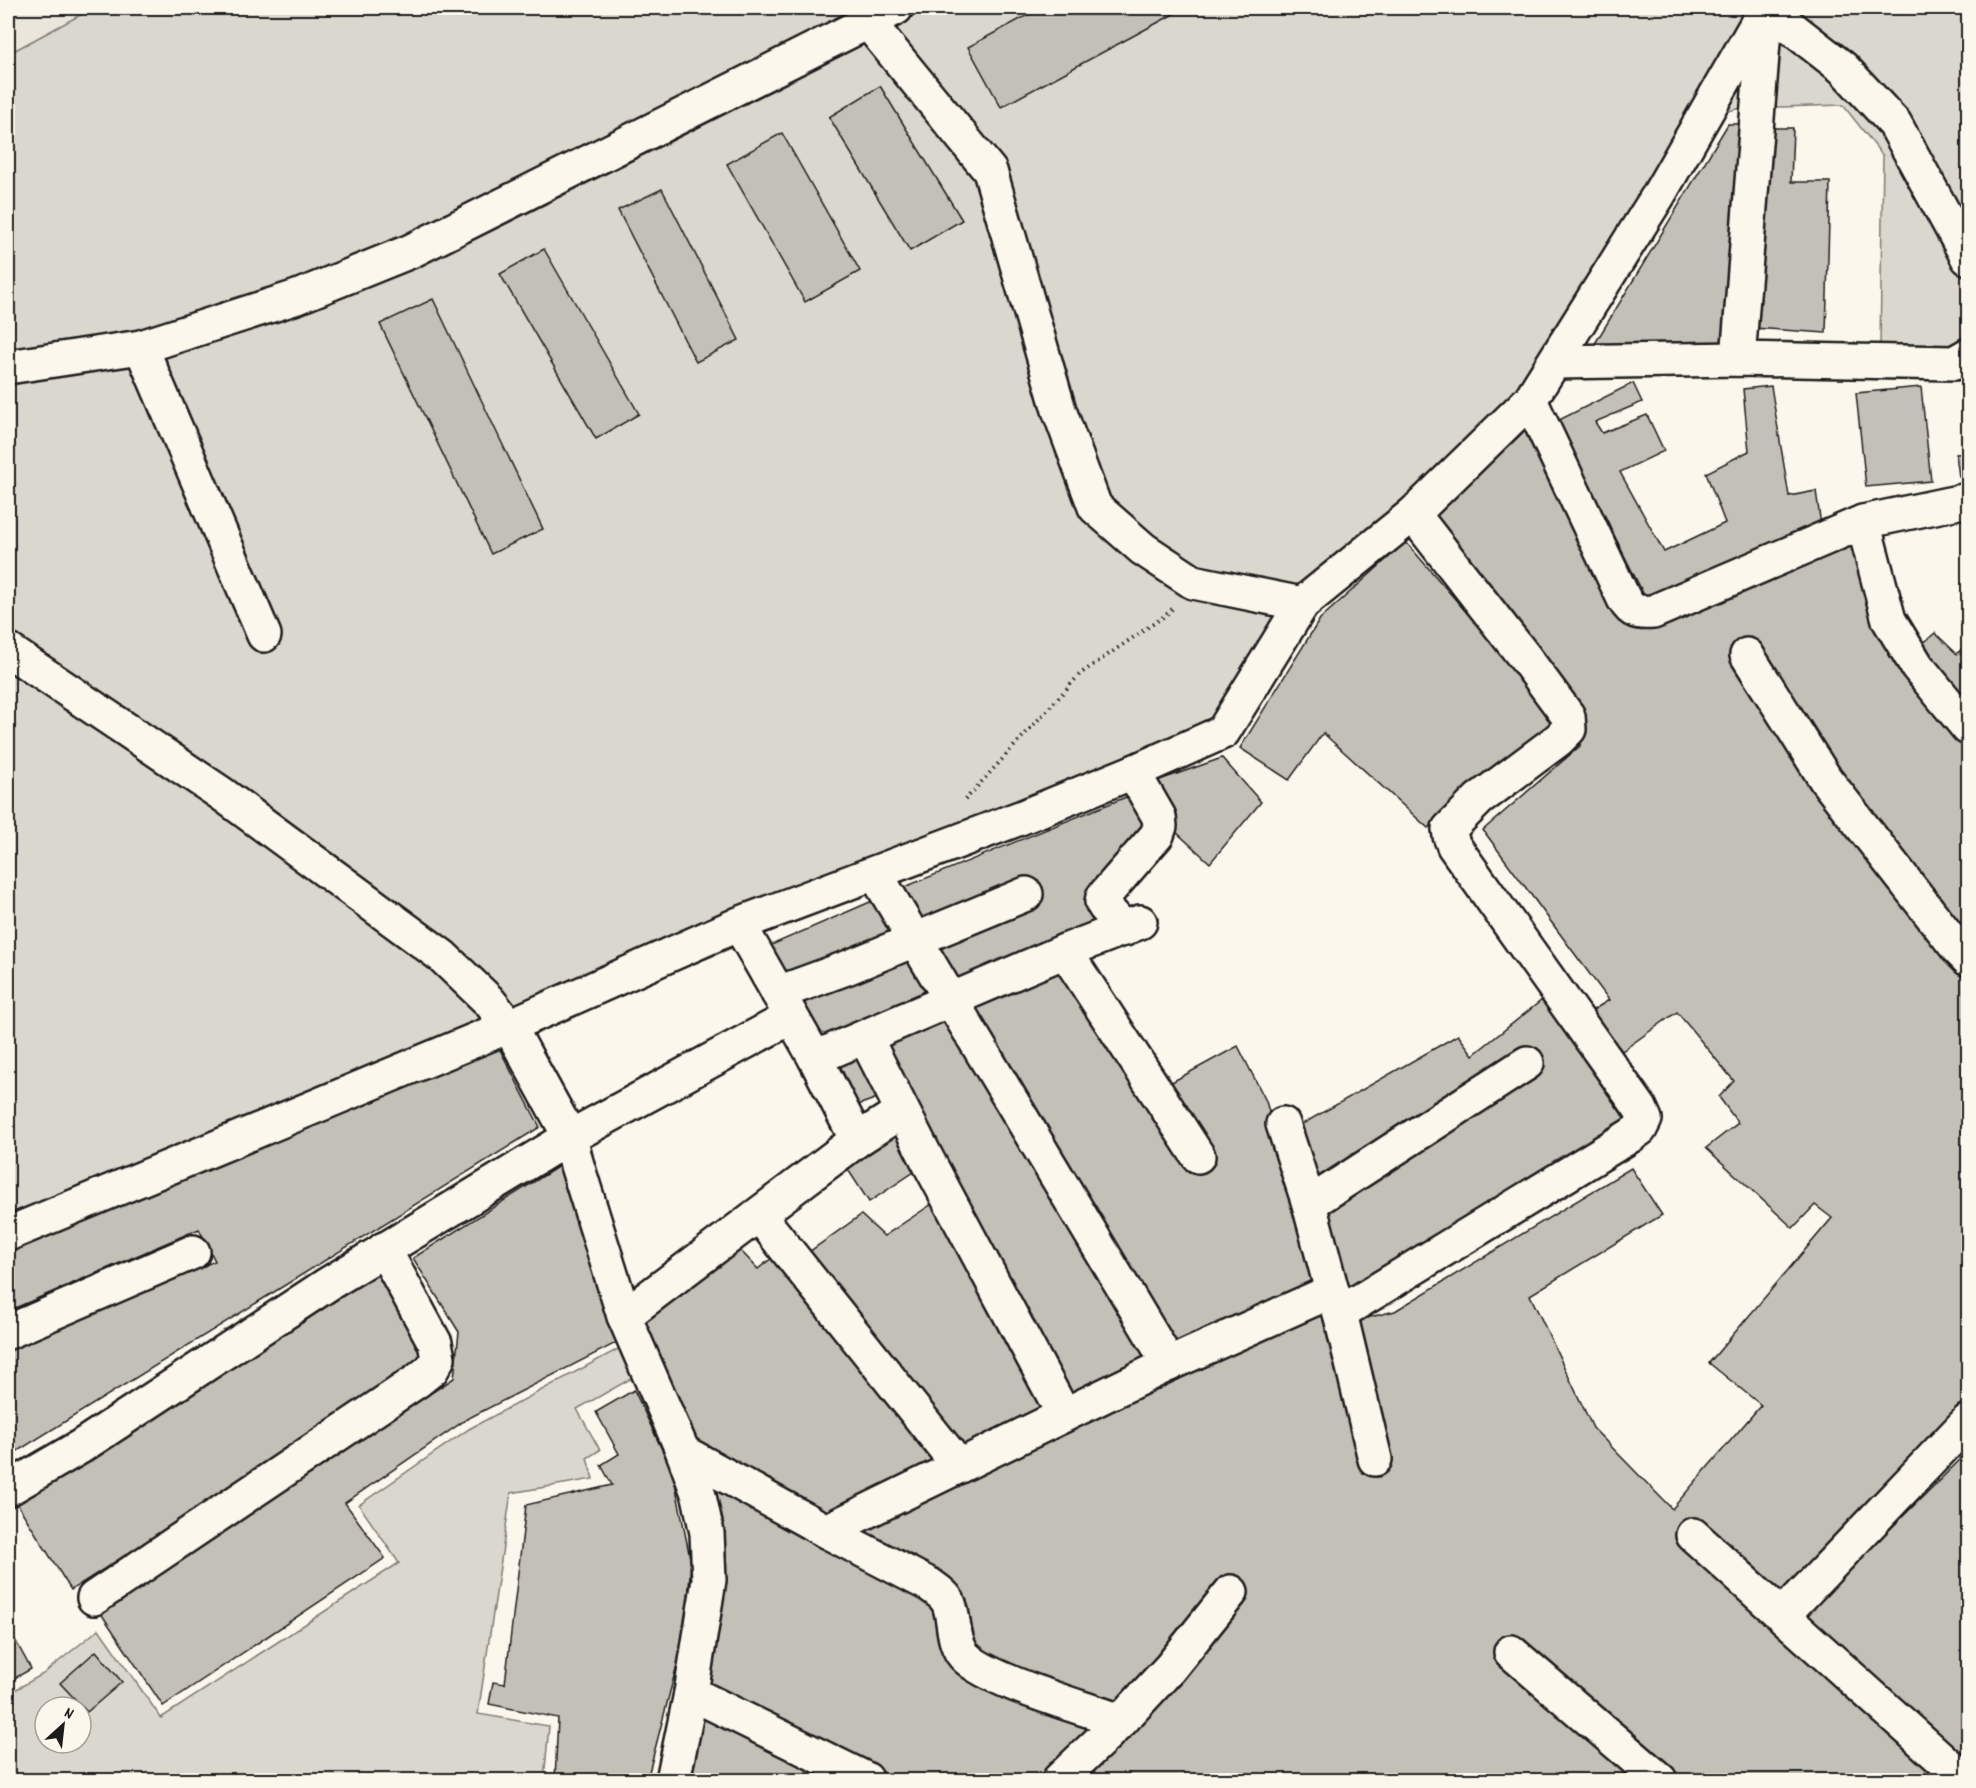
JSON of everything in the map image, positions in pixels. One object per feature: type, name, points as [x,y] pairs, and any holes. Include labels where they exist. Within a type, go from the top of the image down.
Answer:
[{"type":"street","points":[[1766,8],[1843,68],[1895,123],[1968,258]]},
{"type":"street","points":[[1738,359],[1766,8]]},
{"type":"street","points":[[8,1234],[509,1026],[739,924],[1020,818],[1133,772],[1222,732],[1302,604],[1413,514],[1530,400],[1658,196],[1766,8]]},
{"type":"street","points":[[8,367],[141,347],[297,297],[411,251],[882,15],[990,171],[1059,410],[1095,507],[1143,549],[1193,582],[1302,604]]},
{"type":"street","points":[[141,347],[264,634]]},
{"type":"street","points":[[1555,362],[1738,359],[1954,363],[1968,354]]},
{"type":"street","points":[[1530,400],[1624,599],[1630,608],[1640,613],[1653,612],[1863,522],[1968,500]]},
{"type":"street","points":[[826,1531],[1169,1364],[1336,1302],[1640,1129],[1645,1119],[1640,1108],[1454,846],[1450,836],[1449,829],[1479,800],[1569,729],[1568,716],[1413,514]]},
{"type":"street","points":[[1863,522],[1889,620],[1917,666],[1968,728]]},
{"type":"street","points":[[8,650],[222,794],[442,956],[489,1001],[509,1026],[570,1137],[624,1316],[683,1452],[699,1496],[707,1533],[709,1580],[691,1693],[673,1780]]},
{"type":"street","points":[[1747,655],[1826,780],[1968,959]]},
{"type":"street","points":[[815,1058],[1065,951],[1132,925],[1105,907],[1102,902],[1103,897],[1157,834],[1160,826],[1156,811],[1133,772]]},
{"type":"street","points":[[875,873],[1169,1364]]},
{"type":"street","points":[[8,1489],[80,1447],[384,1249],[849,967],[1026,894]]},
{"type":"street","points":[[739,924],[815,1058],[857,1140]]},
{"type":"street","points":[[1065,951],[1198,1156]]},
{"type":"street","points":[[865,1037],[902,1112],[1064,1415]]},
{"type":"street","points":[[1308,1204],[1527,1063]]},
{"type":"street","points":[[624,1316],[857,1140],[902,1112]]},
{"type":"street","points":[[1283,1124],[1336,1302],[1375,1459]]},
{"type":"street","points":[[759,1215],[959,1466]]},
{"type":"street","points":[[94,1598],[432,1369],[438,1358],[435,1343],[384,1249]]},
{"type":"street","points":[[8,1332],[193,1252]]},
{"type":"street","points":[[1783,1615],[1968,1421]]},
{"type":"street","points":[[683,1452],[943,1594],[949,1604],[956,1640],[962,1654],[975,1666],[995,1677],[1121,1721]]},
{"type":"street","points":[[1693,1535],[1965,1780]]},
{"type":"street","points":[[1059,1780],[1121,1721],[1170,1668],[1231,1592]]},
{"type":"street","points":[[1511,1652],[1660,1780]]},
{"type":"street","points":[[691,1693],[866,1779]]},
{"type":"path","points":[[964,800],[1080,674],[1166,615],[1193,582]]},
{"type":"shaded area","points":[[8,8],[93,8],[8,54]]},
{"type":"shaded area","points":[[93,8],[1897,8],[1900,12],[1968,8],[1968,352],[1880,346],[1883,156],[1843,105],[1742,108],[1723,112],[1540,401],[1312,614],[1229,742],[527,1034],[8,1245],[8,54]]},
{"type":"shaded area","points":[[620,1348],[634,1377],[577,1409],[600,1450],[587,1458],[593,1479],[511,1493],[478,1714],[549,1726],[544,1780],[8,1780],[8,1694],[43,1674],[99,1629],[161,1718],[399,1563],[359,1505],[469,1429]]},
{"type":"building","points":[[1041,8],[1185,8],[1001,107],[968,47]]},
{"type":"building","points":[[880,86],[962,220],[910,251],[829,117]]},
{"type":"building","points":[[1728,124],[1747,124],[1727,348],[1591,350]]},
{"type":"building","points":[[1766,128],[1793,128],[1791,182],[1830,182],[1826,333],[1753,328]]},
{"type":"building","points":[[782,133],[860,271],[805,302],[727,164]]},
{"type":"building","points":[[662,189],[739,340],[696,362],[618,210]]},
{"type":"building","points":[[544,249],[639,414],[596,439],[500,274]]},
{"type":"building","points":[[433,299],[543,529],[491,554],[380,324]]},
{"type":"building","points":[[1633,383],[1642,402],[1595,422],[1602,433],[1647,415],[1664,451],[1620,472],[1664,552],[1725,523],[1706,473],[1749,451],[1743,389],[1771,386],[1789,496],[1816,491],[1821,525],[1647,601],[1557,421]]},
{"type":"building","points":[[1921,387],[1931,481],[1866,487],[1856,393]]},
{"type":"building","points":[[1531,425],[1621,617],[1855,541],[1968,742],[1968,1405],[1782,1600],[1948,1780],[1680,1780],[1514,1637],[1643,1780],[1081,1780],[1118,1707],[980,1655],[965,1610],[857,1531],[1031,1446],[1329,1307],[1365,1473],[1389,1469],[1354,1321],[1395,1311],[1631,1168],[1662,1215],[1530,1295],[1593,1428],[1672,1509],[1761,1405],[1709,1363],[1832,1218],[1815,1205],[1793,1228],[1706,1148],[1738,1123],[1719,1097],[1734,1081],[1677,1012],[1622,1051],[1590,1012],[1609,1000],[1483,830],[1580,746],[1586,725],[1433,517]]},
{"type":"building","points":[[1968,453],[1968,476],[1959,477],[1956,454]]},
{"type":"building","points":[[1406,542],[1516,670],[1558,728],[1428,828],[1323,733],[1289,780],[1240,748],[1320,619]]},
{"type":"building","points":[[1935,633],[1957,654],[1968,642],[1968,710],[1920,646]]},
{"type":"building","points":[[1222,758],[1261,802],[1210,863],[1175,831],[1154,782]]},
{"type":"building","points":[[1131,795],[1146,825],[1104,926],[957,988],[897,890]]},
{"type":"building","points":[[877,899],[899,933],[781,983],[762,949]]},
{"type":"building","points":[[908,954],[938,993],[821,1045],[796,1001]]},
{"type":"building","points":[[1059,967],[1170,1083],[1238,1046],[1266,1101],[1317,1287],[1172,1350],[966,1005]]},
{"type":"building","points":[[1542,1000],[1628,1123],[1345,1297],[1297,1127],[1458,1035],[1473,1055]]},
{"type":"building","points":[[948,1016],[1153,1358],[1069,1400],[883,1043]]},
{"type":"building","points":[[498,1046],[540,1127],[8,1457],[8,1351],[215,1261],[199,1229],[8,1311],[8,1247]]},
{"type":"building","points":[[860,1053],[880,1097],[858,1105],[839,1063]]},
{"type":"building","points":[[896,1131],[920,1168],[869,1202],[845,1165]]},
{"type":"building","points":[[559,1166],[618,1342],[467,1419],[345,1503],[385,1558],[163,1706],[100,1612],[454,1378],[459,1332],[413,1258]]},
{"type":"building","points":[[935,1202],[1041,1408],[960,1448],[809,1252],[861,1215],[884,1236]]},
{"type":"building","points":[[738,1248],[758,1269],[773,1257],[932,1460],[820,1515],[695,1443],[639,1317]]},
{"type":"building","points":[[377,1274],[423,1350],[415,1370],[71,1590],[14,1499]]},
{"type":"building","points":[[634,1390],[673,1473],[691,1563],[685,1634],[647,1780],[555,1780],[558,1718],[489,1704],[493,1682],[505,1684],[526,1505],[612,1485],[601,1465],[619,1454],[596,1412]]},
{"type":"building","points":[[1968,1452],[1968,1763],[1801,1617]]},
{"type":"building","points":[[709,1483],[917,1591],[938,1611],[948,1653],[1103,1726],[1043,1780],[878,1780],[703,1684]]},
{"type":"building","points":[[8,1627],[31,1669],[8,1682]]},
{"type":"building","points":[[96,1651],[122,1682],[93,1707],[93,1695],[71,1695],[60,1683]]},
{"type":"building","points":[[698,1714],[834,1780],[684,1780]]}]
